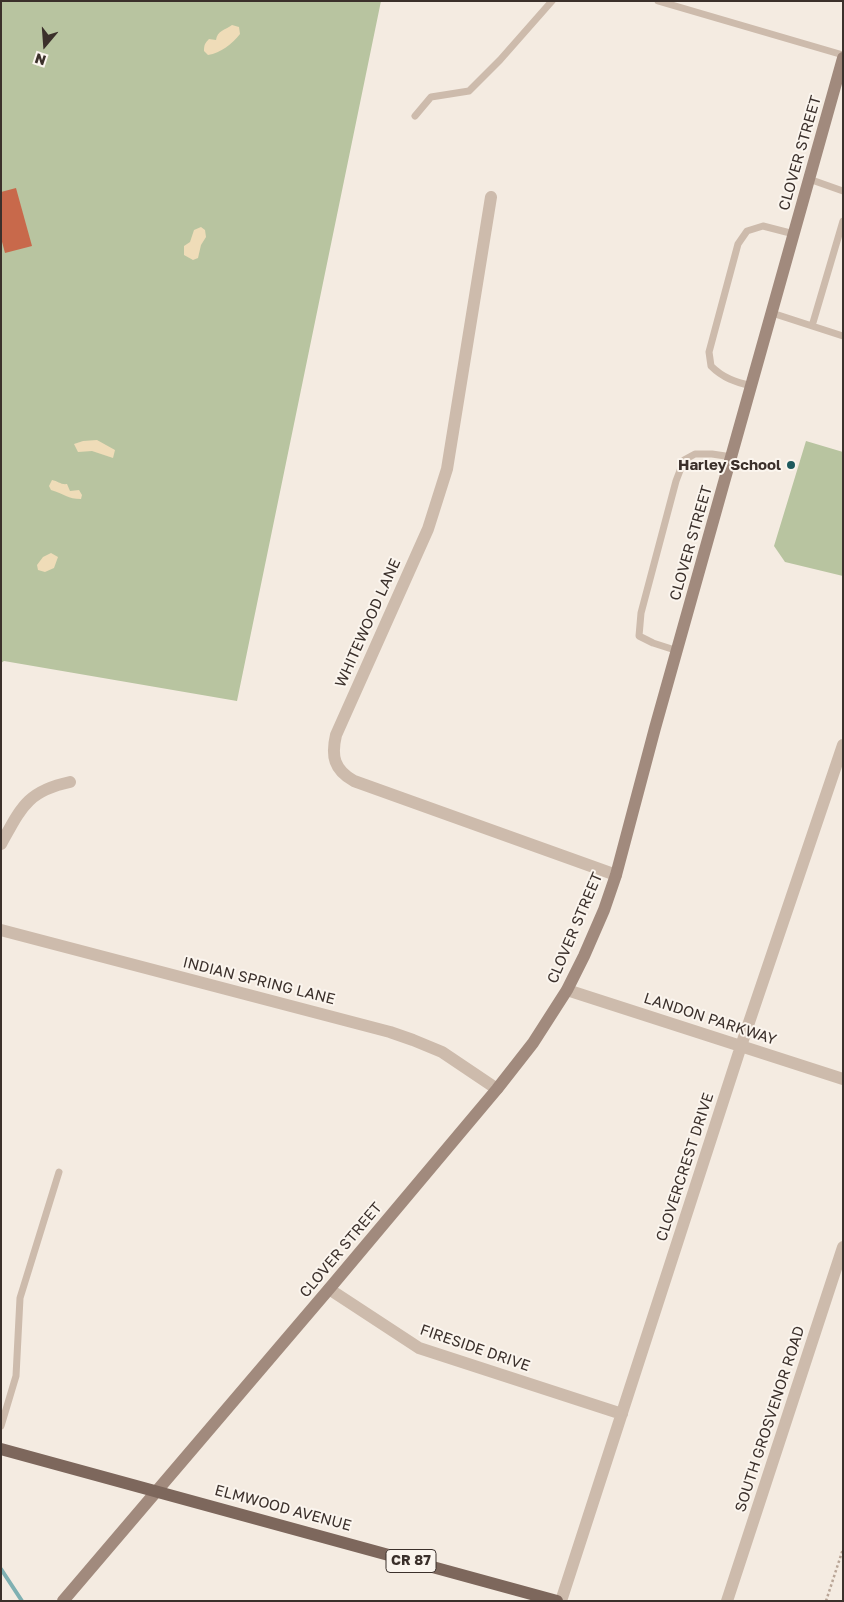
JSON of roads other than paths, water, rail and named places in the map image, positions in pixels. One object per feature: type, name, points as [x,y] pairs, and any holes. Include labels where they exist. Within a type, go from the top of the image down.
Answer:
[{"type":"main road","name":"CLOVER STREET","points":[[63,1601],[497,1089],[533,1043],[567,990],[604,910],[616,875],[655,728],[843,57]]},
{"type":"main road","name":"ELMWOOD AVENUE","points":[[1,1449],[157,1490],[556,1601]]},
{"type":"street","name":"WHITEWOOD LANE","points":[[491,196],[444,478],[428,529],[336,735],[334,757],[338,769],[347,778],[354,781],[616,875]]},
{"type":"street","name":"CLOVERCREST DRIVE","points":[[561,1601],[741,1046],[843,745]]},
{"type":"street","points":[[1,844],[26,802],[41,790],[70,782]]},
{"type":"street","name":"INDIAN SPRING LANE","points":[[1,930],[390,1032],[442,1052],[497,1089]]},
{"type":"street","name":"LANDON PARKWAY","points":[[567,990],[843,1080]]},
{"type":"street","name":"SOUTH GROSVENOR ROAD","points":[[727,1601],[843,1246]]},
{"type":"street","name":"FIRESIDE DRIVE","points":[[329,1289],[419,1348],[622,1414]]},
{"type":"lane","points":[[415,116],[431,97],[469,91],[500,60],[552,1]]},
{"type":"lane","points":[[658,1],[843,57]]},
{"type":"lane","points":[[809,178],[843,191]]},
{"type":"lane","points":[[812,326],[843,221]]},
{"type":"lane","points":[[752,386],[720,375],[711,366],[709,352],[738,244],[748,230],[763,226],[794,234]]},
{"type":"lane","points":[[772,313],[843,336]]},
{"type":"lane","points":[[678,651],[652,643],[639,636],[641,613],[676,481],[684,460],[695,454],[732,457]]},
{"type":"lane","points":[[1,1426],[16,1376],[20,1298],[59,1172]]},
{"type":"waterway","points":[[1,1569],[22,1601]]},
{"type":"place","name":"Harley School","points":[[791,465]]}]
